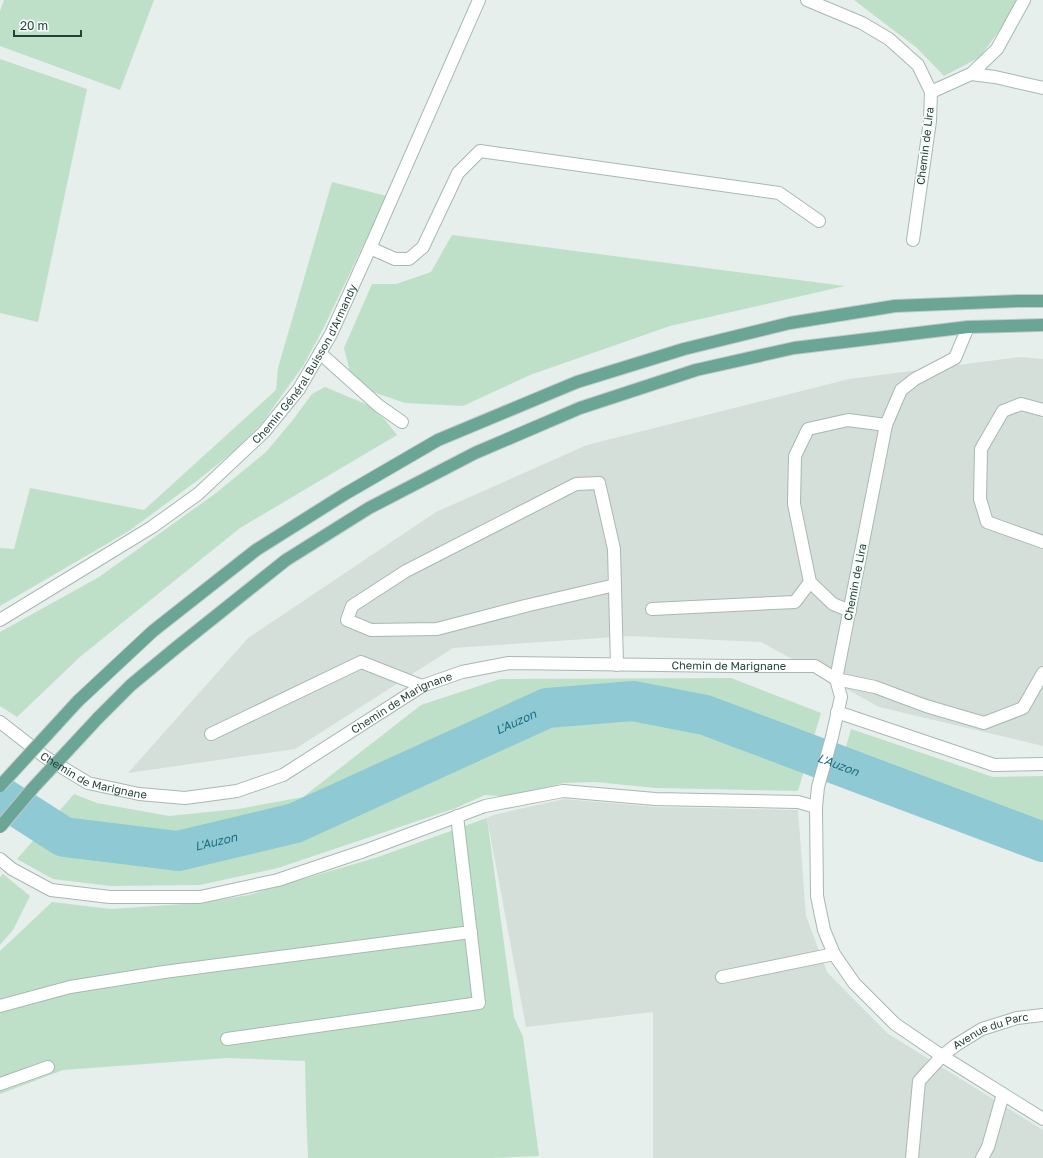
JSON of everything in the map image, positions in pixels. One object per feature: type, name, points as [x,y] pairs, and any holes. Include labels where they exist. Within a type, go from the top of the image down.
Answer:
[{"type":"main road","points":[[0,786],[78,701],[153,631],[256,550],[345,494],[438,440],[577,382],[684,349],[790,323],[895,306],[1043,301]]},
{"type":"main road","points":[[0,827],[98,718],[136,680],[286,560],[369,508],[475,452],[580,408],[696,370],[794,348],[968,327],[1043,325]]},
{"type":"street","name":"Chemin Général Buisson d'Armandy","points":[[0,620],[152,527],[198,494],[264,432],[299,389],[332,334],[479,0]]},
{"type":"street","name":"Chemin de Lira","points":[[807,0],[862,23],[890,39],[918,66],[931,92],[930,121],[913,240]]},
{"type":"street","points":[[931,92],[971,74],[997,49],[1024,0]]},
{"type":"street","points":[[971,74],[995,77],[1043,88]]},
{"type":"street","points":[[370,248],[395,259],[409,259],[423,248],[458,173],[480,151],[779,192],[819,221]]},
{"type":"street","name":"Chemin de Lira","points":[[968,327],[955,358],[915,379],[900,390],[886,425],[836,679],[841,697],[832,738],[818,787],[816,808],[817,896],[824,930],[834,954],[854,983],[895,1024],[942,1056],[1043,1119]]},
{"type":"street","points":[[320,353],[379,406],[402,422]]},
{"type":"street","points":[[1043,410],[1021,404],[1003,411],[981,449],[980,499],[987,522],[1043,542]]},
{"type":"street","points":[[850,611],[834,604],[810,582],[794,504],[795,456],[808,428],[848,420],[886,425]]},
{"type":"street","points":[[615,585],[525,606],[437,629],[371,630],[347,620],[352,606],[406,571],[576,484],[600,483],[614,549],[615,585],[617,665]]},
{"type":"street","points":[[652,609],[796,602],[810,582]]},
{"type":"street","points":[[211,734],[361,662],[422,686]]},
{"type":"street","name":"Chemin de Marignane","points":[[0,722],[45,757],[88,783],[139,794],[185,798],[237,791],[283,775],[422,686],[462,672],[510,663],[815,666],[836,679]]},
{"type":"street","points":[[836,679],[875,687],[926,706],[984,723],[1023,708],[1043,673]]},
{"type":"street","points":[[837,712],[994,766],[1043,764]]},
{"type":"street","points":[[0,859],[12,869],[51,890],[110,897],[200,897],[278,880],[364,851],[485,806],[563,790],[656,799],[798,802],[816,808]]},
{"type":"street","points":[[227,1039],[479,1003],[457,816]]},
{"type":"street","points":[[0,1006],[70,987],[164,972],[471,932]]},
{"type":"street","points":[[722,977],[834,954]]},
{"type":"street","name":"Avenue du Parc","points":[[912,1158],[919,1081],[942,1056],[956,1045],[982,1029],[1017,1018],[1043,1015]]},
{"type":"street","points":[[0,1084],[48,1067]]},
{"type":"street","points":[[982,1158],[988,1147],[1003,1094]]},
{"type":"shaded area","points":[[1020,357],[1043,359],[1043,746],[879,707],[761,642],[630,636],[453,648],[295,749],[128,773],[248,638],[436,512],[587,445],[849,379]]},
{"type":"shaded area","points":[[564,799],[656,807],[798,810],[806,916],[827,972],[887,1033],[1043,1130],[1043,1158],[653,1158],[653,1012],[526,1027],[487,818],[493,815]]},
{"type":"green space","points":[[4,0],[154,0],[120,90],[0,46],[0,11]]},
{"type":"green space","points":[[854,0],[1018,0],[1013,11],[980,57],[944,76],[917,48]]},
{"type":"green space","points":[[0,59],[87,89],[38,322],[0,313]]},
{"type":"green space","points":[[332,182],[387,196],[323,329],[303,366],[262,423],[238,448],[198,480],[129,531],[0,606],[0,548],[14,549],[30,488],[144,510],[276,390],[278,368]]},
{"type":"green space","points":[[452,235],[845,286],[670,326],[530,375],[463,406],[405,403],[370,391],[350,372],[344,348],[372,284],[396,284],[431,272]]},
{"type":"green space","points":[[325,387],[368,405],[386,421],[397,435],[240,528],[81,656],[17,717],[0,706],[0,632],[99,577],[216,493],[266,452],[312,394]]},
{"type":"green space","points":[[731,678],[821,713],[798,791],[656,788],[595,782],[564,783],[512,797],[485,795],[456,808],[278,868],[200,885],[110,886],[53,879],[17,859],[74,794],[97,803],[169,816],[238,809],[303,797],[421,705],[500,679]]},
{"type":"green space","points":[[851,729],[993,777],[1043,776],[1043,836],[842,761]]},
{"type":"green space","points":[[487,818],[514,1017],[523,1037],[539,1156],[492,1158],[308,1158],[305,1061],[227,1058],[63,1070],[0,1094],[0,951],[52,902],[111,909],[198,903],[249,895],[378,857]]},
{"type":"green space","points":[[3,874],[30,896],[13,930],[0,945],[0,877]]},
{"type":"waterway","name":"L'Auzon","points":[[0,796],[64,837],[178,851],[295,823],[547,708],[633,701],[705,715],[1043,842]]}]
